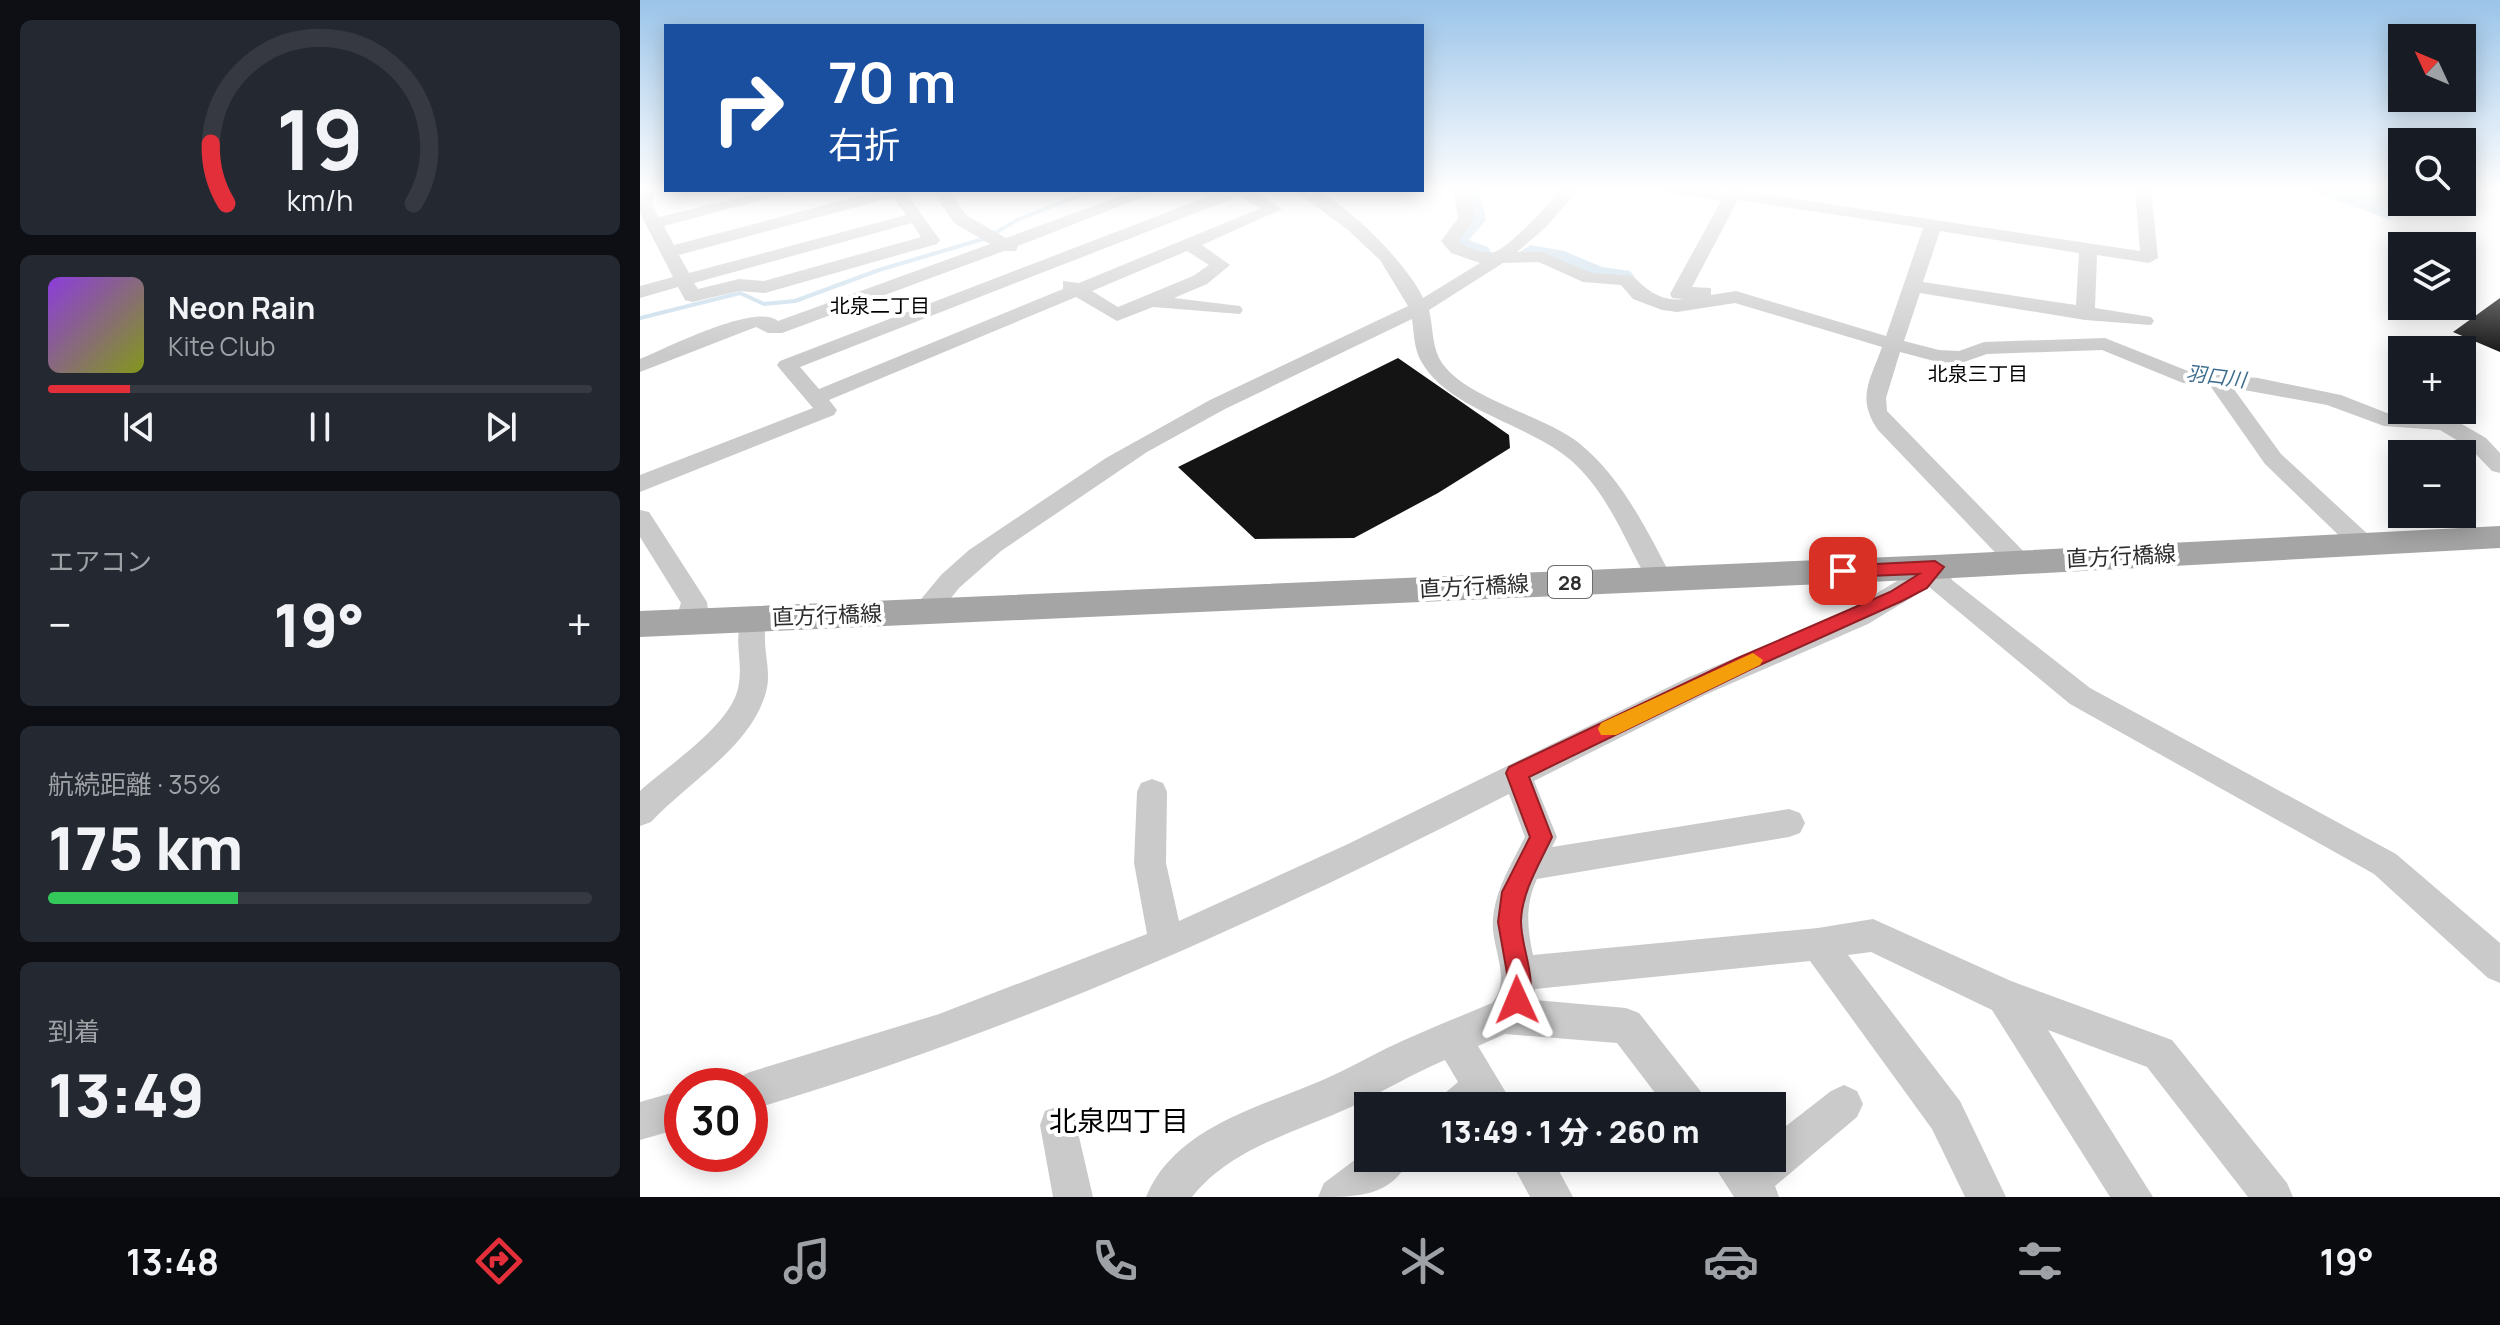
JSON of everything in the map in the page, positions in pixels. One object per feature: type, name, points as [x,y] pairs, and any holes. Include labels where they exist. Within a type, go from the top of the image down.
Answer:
[{"type":"main road","name":"直方行橋線","points":[[640,624],[1935,567],[2500,537]]},
{"type":"street","points":[[663,244],[692,296],[739,285],[765,287],[917,244]]},
{"type":"street","points":[[669,252],[699,244]]},
{"type":"street","points":[[640,292],[817,244]]},
{"type":"street","points":[[817,397],[1080,291],[1190,245],[1221,265],[1200,280],[1117,315],[1080,291],[1042,267],[1004,244]]},
{"type":"street","points":[[640,366],[753,321],[765,320],[775,329],[1010,244]]},
{"type":"street","points":[[640,484],[826,410],[787,365],[1102,244]]},
{"type":"street","points":[[1372,244],[1419,308],[1426,356],[1436,369],[1452,382],[1552,435],[1583,459],[1622,506],[1659,578]]},
{"type":"street","points":[[1454,244],[1468,254],[1542,257],[1589,278],[1626,280],[1640,295],[1662,304],[1692,305],[1729,296],[1893,344],[1952,357],[1984,348],[2105,344],[2190,379],[2258,384],[2323,397],[2384,419],[2445,424],[2478,443],[2500,466]]},
{"type":"street","points":[[926,611],[942,587],[974,558],[1122,458],[1192,417],[1419,308],[1513,244]]},
{"type":"street","points":[[1705,244],[1679,294],[1735,288],[1787,306],[1780,312]]},
{"type":"street","points":[[1927,244],[1875,398],[1876,411],[2018,561]]},
{"type":"street","points":[[2055,244],[2149,258],[2148,244]]},
{"type":"street","points":[[2085,314],[2088,249]]},
{"type":"street","points":[[1913,286],[2144,321]]},
{"type":"street","points":[[1151,301],[1233,310]]},
{"type":"street","points":[[2220,385],[2273,459],[2364,545]]},
{"type":"street","points":[[640,518],[694,602],[695,610],[688,621]]},
{"type":"street","points":[[768,1085],[971,1019],[1247,907],[1516,773],[1745,664],[1896,597],[1921,584],[1935,567]]},
{"type":"street","points":[[1935,567],[1941,585],[2080,696],[2385,864],[2500,966]]},
{"type":"street","points":[[640,812],[729,727],[750,698],[755,678],[746,637],[755,618]]},
{"type":"street","points":[[1166,1197],[1193,1164],[1252,1127],[1336,1094],[1400,1061],[1505,1016],[1517,1000],[1519,973],[1509,922],[1514,892],[1530,865],[1541,837],[1516,773]]},
{"type":"street","points":[[1152,792],[1150,863],[1166,942]]},
{"type":"street","points":[[1530,865],[1789,823]]},
{"type":"street","points":[[1519,973],[1818,944],[1873,935],[2005,997],[2159,1053],[2273,1197]]},
{"type":"street","points":[[1818,944],[1946,1115],[1986,1197]]},
{"type":"street","points":[[2005,997],[2133,1197]]},
{"type":"street","points":[[1505,1016],[1626,1026],[1678,1092]]},
{"type":"street","points":[[1453,1040],[1476,1092]]},
{"type":"street","points":[[1745,1179],[1844,1104]]},
{"type":"street","points":[[640,1121],[664,1114]]},
{"type":"street","points":[[1059,1125],[1073,1197]]},
{"type":"street","points":[[1338,1197],[1371,1172]]},
{"type":"street","points":[[1538,1172],[1553,1197]]},
{"type":"building","points":[[2500,298],[2500,352],[2476,342],[2476,336],[2453,332],[2470,320],[2476,320],[2476,315]]},
{"type":"building","points":[[1398,358],[1509,435],[1510,448],[1438,493],[1354,538],[1255,539],[1178,467]]},
{"type":"waterway","points":[[640,318],[740,293],[764,304],[795,301],[879,270],[967,244]]},
{"type":"waterway","name":"羽口川","points":[[1459,244],[1479,252]]},
{"type":"waterway","name":"羽口川","points":[[1531,252],[1555,257],[1597,273],[1621,276]]},
{"type":"slow traffic","points":[[1609,729],[1753,660]]},
{"type":"district","name":"北泉二丁目","points":[[880,305]]},
{"type":"district","name":"北泉三丁目","points":[[1978,373]]},
{"type":"district","name":"北泉四丁目","points":[[1119,1120]]},
{"type":"route","points":[[1517,1000],[1519,973],[1509,922],[1514,892],[1530,865],[1541,837],[1516,773],[1745,664],[1896,597],[1921,584],[1935,567],[1843,571]]}]
